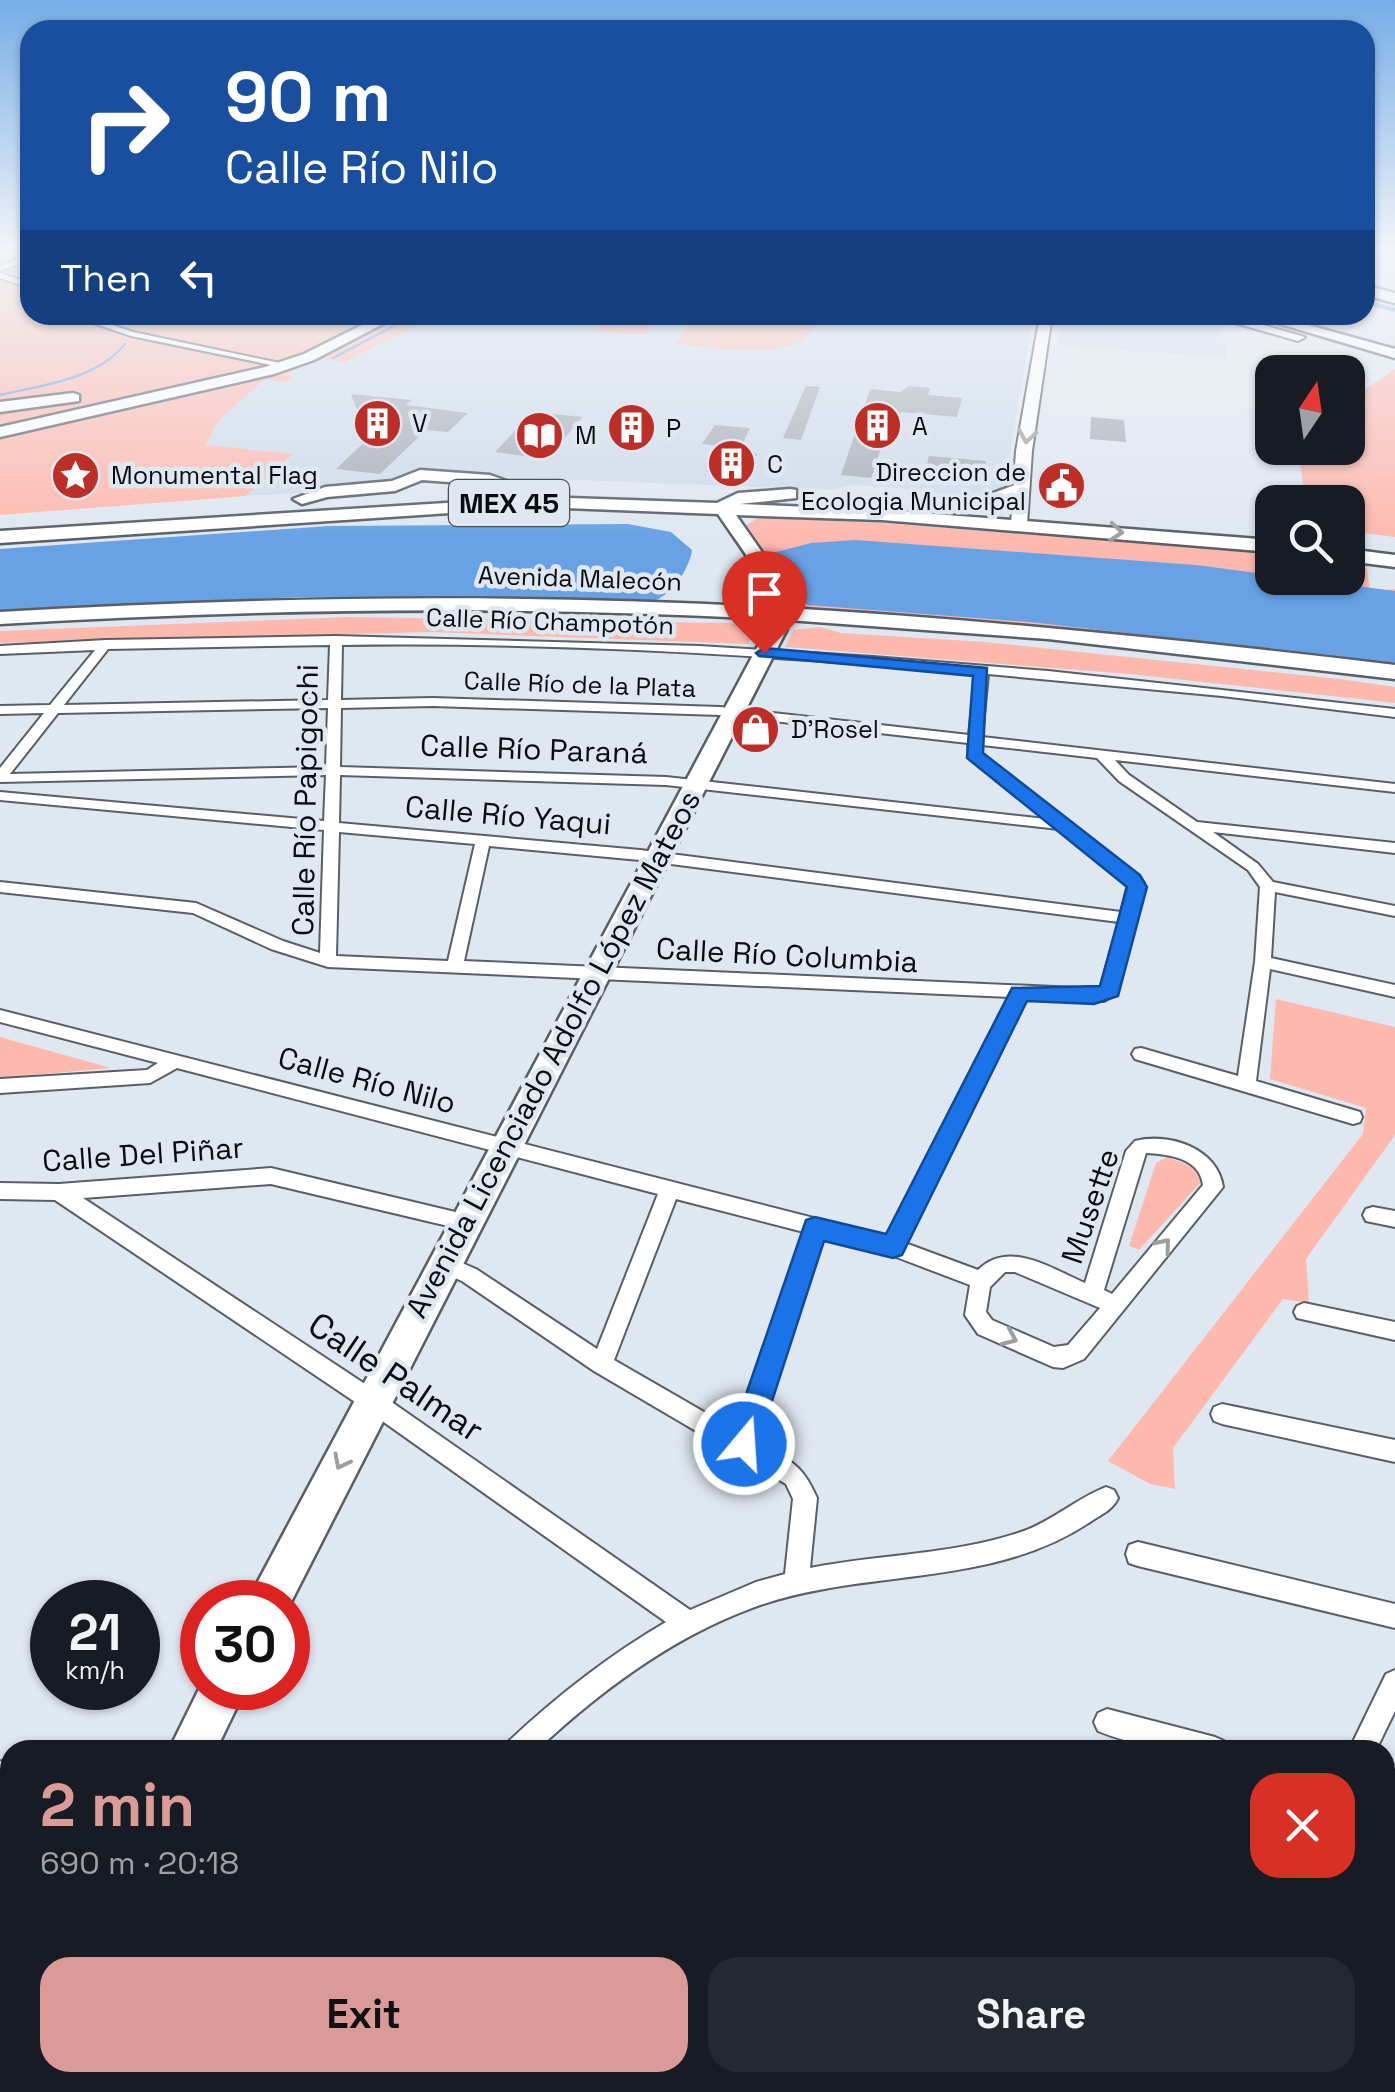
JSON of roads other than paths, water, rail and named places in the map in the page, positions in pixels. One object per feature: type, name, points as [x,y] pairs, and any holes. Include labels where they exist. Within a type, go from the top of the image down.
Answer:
[{"type":"main road","points":[[0,406],[194,383],[282,360],[314,345]]},
{"type":"main road","points":[[0,432],[269,372],[334,345]]},
{"type":"main road","points":[[1019,506],[1042,345]]},
{"type":"main road","points":[[1339,345],[1395,355]]},
{"type":"main road","points":[[1359,345],[1395,355]]},
{"type":"main road","points":[[1365,345],[1395,355]]},
{"type":"main road","name":"MEX 45","points":[[0,520],[515,486],[1019,506],[1255,527]]},
{"type":"main road","points":[[779,617],[776,594],[725,507],[738,498],[790,494]]},
{"type":"main road","name":"MEX 45","points":[[0,537],[495,503],[1019,506],[1255,543]]},
{"type":"main road","points":[[1365,539],[1395,543]]},
{"type":"main road","points":[[1365,557],[1395,560]]},
{"type":"main road","name":"Avenida Malecón","points":[[0,622],[424,610],[779,617],[1064,635],[1395,672]]},
{"type":"main road","name":"Avenida Malecón","points":[[779,617],[1395,680]]},
{"type":"main road","name":"Avenida Licenciado Adolfo López Mateos","points":[[279,1580],[764,653],[779,617]]},
{"type":"main road","points":[[197,1740],[213,1710]]},
{"type":"street","points":[[193,345],[282,360]]},
{"type":"street","points":[[209,345],[282,360]]},
{"type":"street","name":"Calle Río Papigochi","points":[[328,962],[336,640]]},
{"type":"street","name":"Calle Río Champotón","points":[[0,650],[106,644],[466,640],[764,653],[1094,680],[1395,713]]},
{"type":"street","points":[[0,777],[106,644]]},
{"type":"street","points":[[982,672],[974,754],[1136,883],[1128,918]]},
{"type":"street","name":"Calle Río de la Plata","points":[[0,710],[433,702],[733,712],[1395,788]]},
{"type":"street","points":[[1102,756],[1124,778],[1253,867],[1268,886],[1395,912]]},
{"type":"street","name":"Calle Río Paraná","points":[[0,777],[333,771],[696,783],[1063,825]]},
{"type":"street","name":"Calle Río Yaqui","points":[[0,796],[657,857],[1128,918]]},
{"type":"street","points":[[1196,826],[1395,848]]},
{"type":"street","points":[[455,967],[483,841]]},
{"type":"street","points":[[1246,1086],[1263,962],[1268,886]]},
{"type":"street","name":"Calle Río Columbia","points":[[0,887],[196,908],[277,946],[328,962],[1020,993],[1104,995],[1110,990],[1128,918]]},
{"type":"street","points":[[1263,962],[1395,992]]},
{"type":"street","points":[[981,1280],[893,1247],[1020,993]]},
{"type":"street","name":"Calle Río Nilo","points":[[0,1016],[893,1247]]},
{"type":"street","points":[[1141,1054],[1353,1117]]},
{"type":"street","points":[[0,1086],[150,1076],[176,1061]]},
{"type":"street","name":"Musette","points":[[1093,1292],[1135,1151],[1142,1146],[1162,1146],[1206,1162],[1212,1170],[1214,1187],[1076,1352],[1064,1358],[1053,1357],[985,1327],[976,1315],[981,1280],[992,1267],[1016,1263],[1114,1304]]},
{"type":"street","name":"Calle Del Piñar","points":[[2,1198],[271,1176],[464,1222]]},
{"type":"street","points":[[602,1364],[670,1189]]},
{"type":"street","name":"Calle Palmar","points":[[59,1192],[372,1401],[689,1624]]},
{"type":"street","points":[[1374,1215],[1395,1219]]},
{"type":"street","points":[[744,1444],[815,1228]]},
{"type":"street","points":[[443,1264],[469,1275],[602,1364],[794,1476],[804,1489],[796,1583]]},
{"type":"street","points":[[1304,1312],[1395,1331]]},
{"type":"street","points":[[1222,1414],[1395,1451]]},
{"type":"street","points":[[528,1740],[562,1707],[619,1666],[689,1624],[796,1583],[997,1552],[1037,1541],[1074,1522],[1106,1498]]},
{"type":"street","points":[[1138,1554],[1395,1616]]},
{"type":"street","points":[[1367,1740],[1395,1684]]},
{"type":"street","points":[[1107,1722],[1176,1740]]},
{"type":"water","points":[[628,524],[671,532],[692,550],[679,580],[656,600],[300,597],[0,610],[0,549],[329,526]]},
{"type":"water","points":[[855,540],[1196,565],[1255,573],[1255,595],[1365,595],[1365,587],[1395,591],[1395,663],[1029,622],[807,605],[771,559],[772,553],[811,543]]},
{"type":"waterway","points":[[0,395],[84,373],[124,345]]},
{"type":"waterway","points":[[333,358],[358,345]]},
{"type":"place","name":"V","points":[[377,423]]},
{"type":"place","name":"A","points":[[877,426]]},
{"type":"place","name":"P","points":[[631,428]]},
{"type":"place","name":"M","points":[[540,435]]},
{"type":"place","name":"C","points":[[732,464]]},
{"type":"place","name":"Monumental Flag","points":[[76,475]]},
{"type":"place","name":"Direccion de Ecologia Municipal","points":[[1061,486]]},
{"type":"place","name":"D'Rosel","points":[[756,729]]}]
